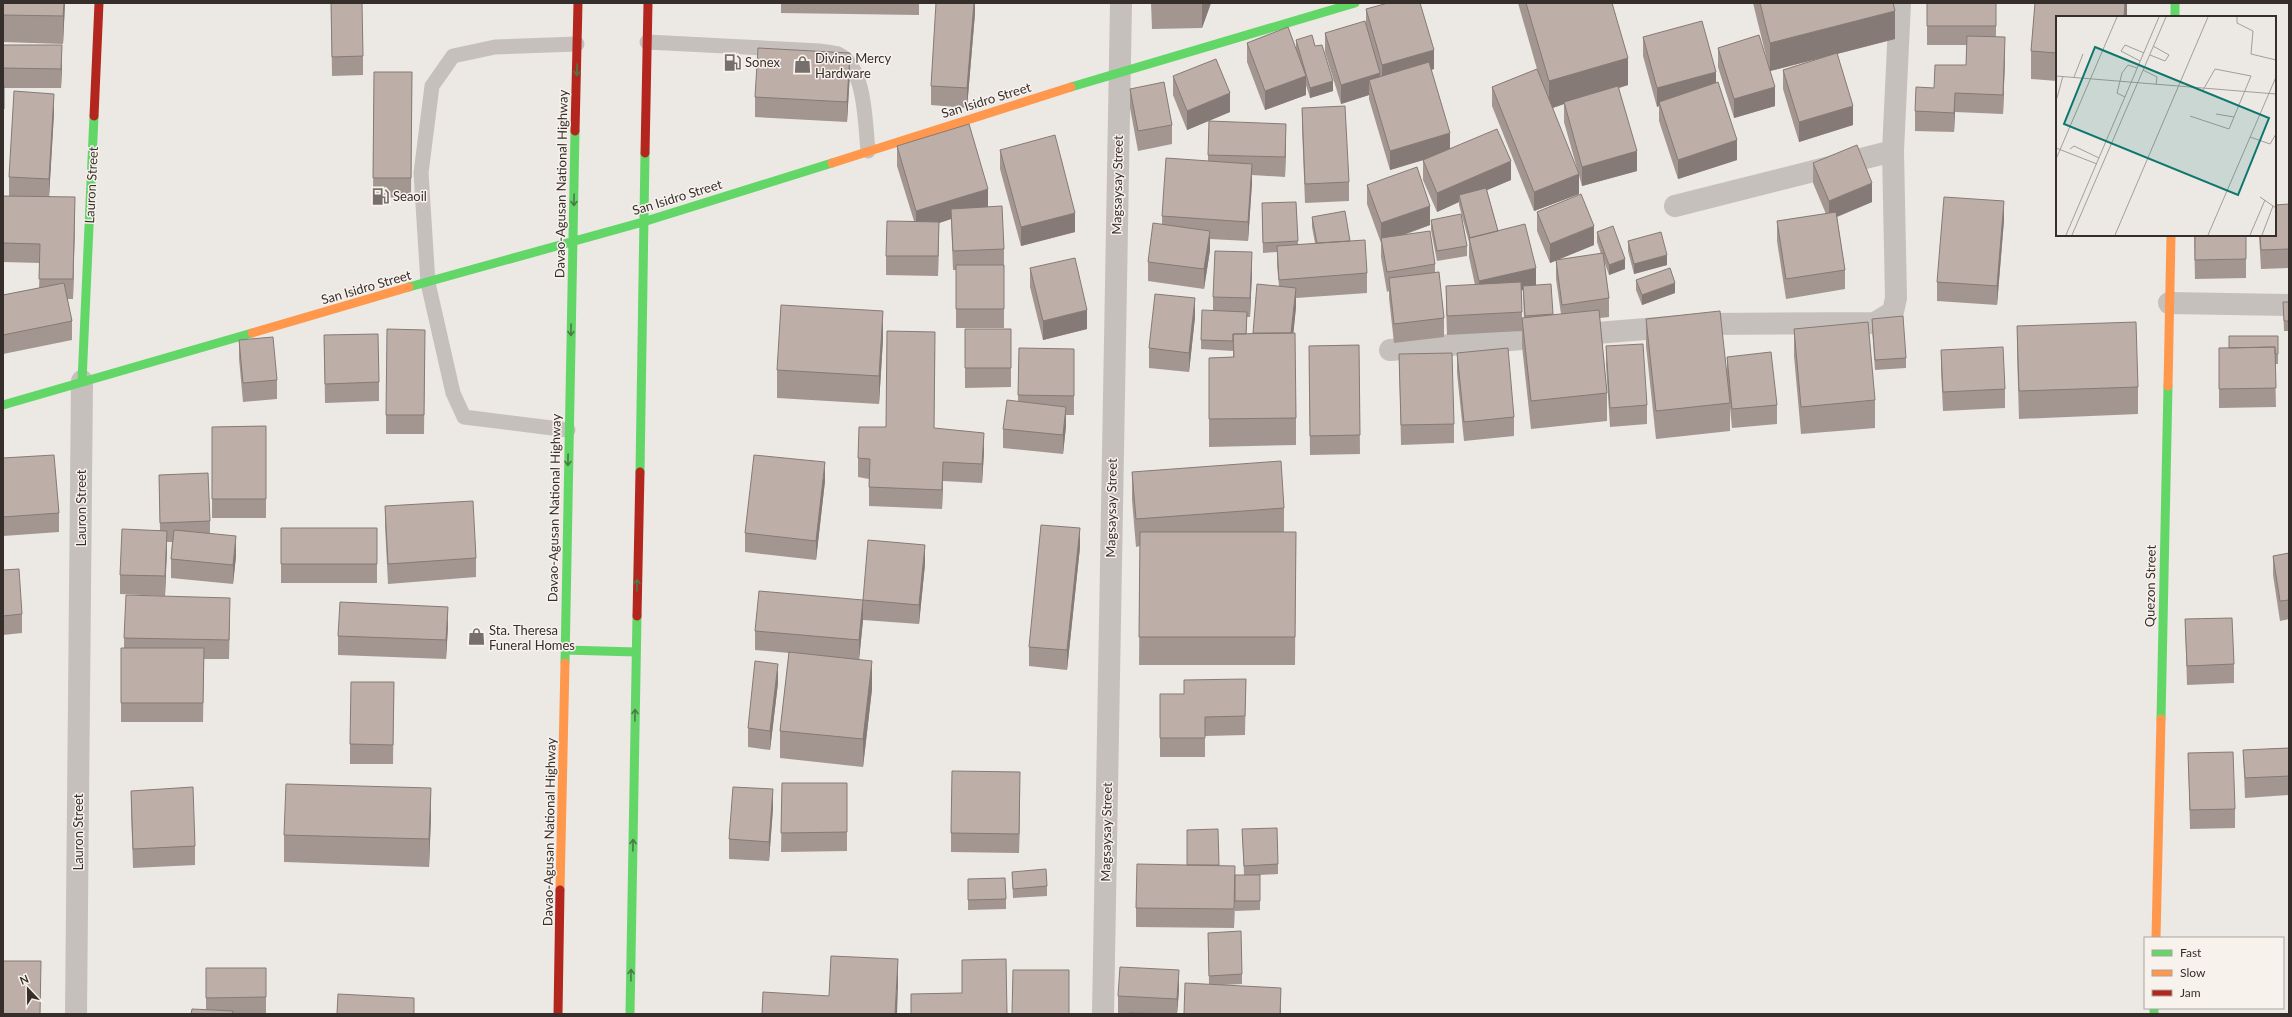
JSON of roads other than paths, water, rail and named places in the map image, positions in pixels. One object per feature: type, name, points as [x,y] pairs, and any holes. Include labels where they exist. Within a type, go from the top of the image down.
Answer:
[{"type":"main road","name":"Lauron Street","points":[[82,381],[99,3]]},
{"type":"main road","name":"Davao-Agusan National Highway","points":[[558,1014],[568,430],[578,3]]},
{"type":"main road","points":[[630,1014],[648,3]]},
{"type":"main road","name":"San Isidro Street","points":[[3,405],[573,240],[643,222],[1120,72],[1355,3]]},
{"type":"main road","points":[[2175,3],[2175,16]]},
{"type":"main road","name":"Quezon Street","points":[[2156,937],[2171,236]]},
{"type":"main road","points":[[565,650],[636,652]]},
{"type":"street","name":"Magsaysay Street","points":[[1102,1014],[1121,3]]},
{"type":"street","points":[[1390,350],[1706,324],[1875,323],[1893,312],[1896,298],[1893,152],[1900,3]]},
{"type":"street","points":[[1675,206],[1893,152]]},
{"type":"street","points":[[2170,303],[2289,305]]},
{"type":"street","name":"Lauron Street","points":[[76,1014],[82,381]]},
{"type":"lane","points":[[647,42],[820,51],[838,54],[849,62],[859,80],[868,151]]},
{"type":"lane","points":[[568,430],[464,417],[453,393],[428,283],[421,173],[432,86],[453,56],[495,47],[577,44]]},
{"type":"place","name":"Sonex","points":[[732,62]]},
{"type":"place","name":"Divine Mercy Hardware","points":[[802,65]]},
{"type":"place","name":"Seaoil","points":[[380,196]]},
{"type":"place","name":"Sta. Theresa Funeral Homes","points":[[476,637]]}]
